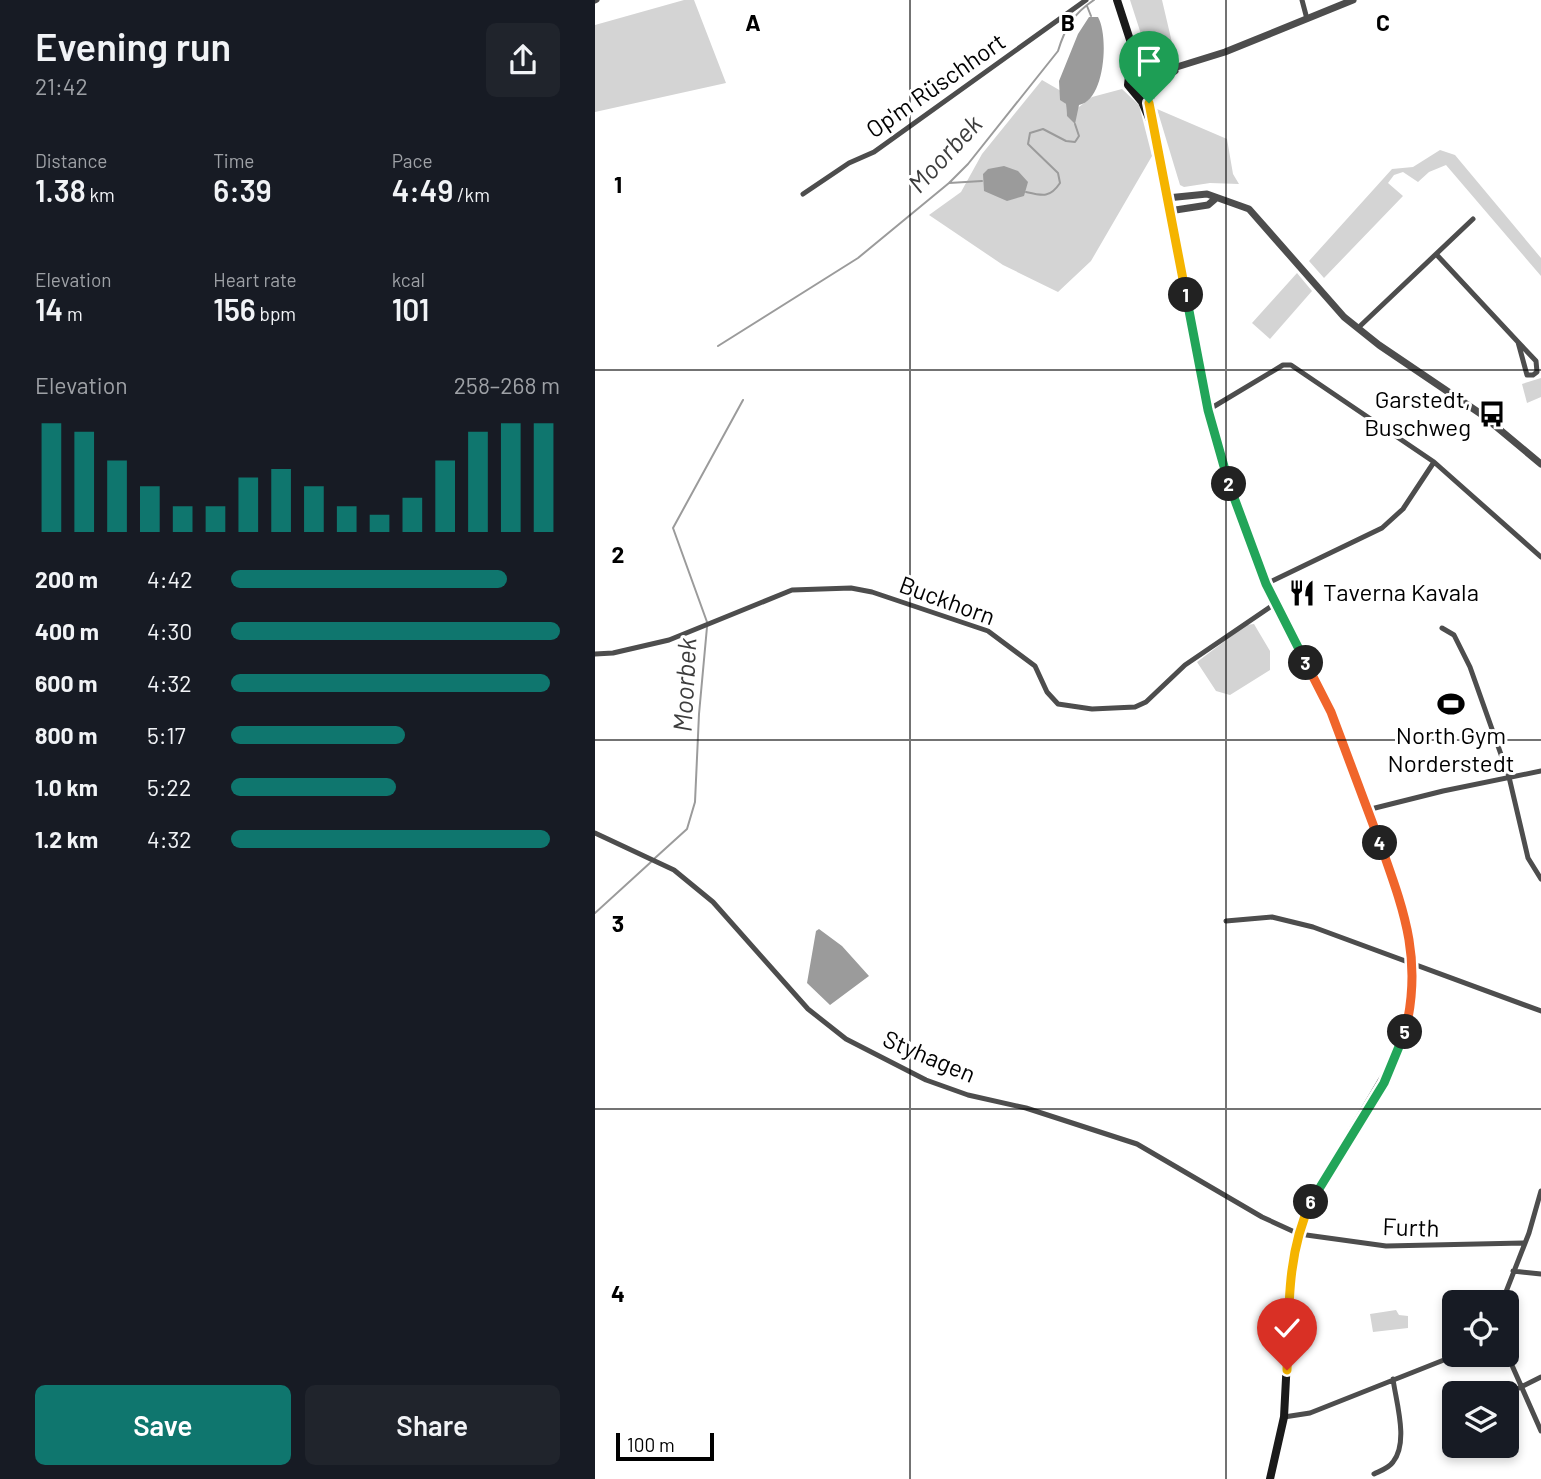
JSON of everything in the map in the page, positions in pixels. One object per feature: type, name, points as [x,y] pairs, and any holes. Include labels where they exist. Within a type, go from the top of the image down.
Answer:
[{"type":"main road","points":[[1117,0],[1131,43],[1150,76],[1151,122],[1208,410],[1226,475],[1266,584],[1331,712],[1394,885],[1414,965],[1412,998],[1398,1053],[1318,1188],[1299,1234],[1291,1282],[1284,1417],[1270,1479]]},
{"type":"main road","points":[[1131,43],[1133,72],[1128,85],[1151,122]]},
{"type":"main road","points":[[1133,72],[1150,76]]},
{"type":"main road","points":[[1137,96],[1150,93]]},
{"type":"street","name":"Op'm Rüschhort","points":[[803,194],[849,163],[874,152],[1086,0]]},
{"type":"street","points":[[1302,0],[1307,19]]},
{"type":"street","points":[[1150,76],[1178,69],[1353,0]]},
{"type":"street","points":[[1167,198],[1207,194],[1249,209],[1328,301],[1357,328],[1481,414],[1541,464]]},
{"type":"street","points":[[1169,211],[1208,205],[1215,199]]},
{"type":"street","points":[[1357,328],[1473,219]]},
{"type":"street","points":[[1436,254],[1536,361],[1537,372],[1533,375],[1527,375],[1524,371],[1518,342]]},
{"type":"street","points":[[1208,410],[1283,365],[1291,365],[1434,462],[1541,557]]},
{"type":"street","points":[[1266,584],[1383,528],[1403,509],[1434,462]]},
{"type":"street","name":"Buckhorn","points":[[595,654],[614,653],[669,640],[792,590],[824,587],[864,590],[988,631],[1035,666],[1047,692],[1058,704],[1118,710],[1146,702],[1185,665],[1276,603]]},
{"type":"street","points":[[1442,628],[1454,635],[1470,667],[1509,776],[1528,858],[1541,880]]},
{"type":"street","points":[[1367,810],[1509,776],[1541,771]]},
{"type":"street","name":"Styhagen","points":[[595,833],[674,870],[713,902],[808,1009],[846,1039],[926,1080],[968,1095],[1026,1108],[1137,1144],[1262,1217],[1299,1234]]},
{"type":"street","points":[[1226,921],[1281,918],[1313,926],[1541,1011]]},
{"type":"street","points":[[1506,1290],[1529,1233],[1541,1191]]},
{"type":"street","name":"Furth","points":[[1299,1234],[1386,1246],[1523,1243]]},
{"type":"street","points":[[1513,1271],[1541,1274]]},
{"type":"street","points":[[1284,1417],[1310,1413],[1442,1360]]},
{"type":"street","points":[[1541,1377],[1519,1388],[1541,1431]]},
{"type":"street","points":[[1374,1474],[1392,1465],[1398,1449],[1399,1428],[1393,1379]]},
{"type":"shaded area","points":[[684,0],[694,0],[726,83],[595,112],[595,25]]},
{"type":"shaded area","points":[[1130,0],[1162,0],[1177,64],[1162,68],[1150,62]]},
{"type":"shaded area","points":[[1089,17],[1098,17],[1104,52],[1099,80],[1088,101],[1079,105],[1075,124],[1067,116],[1066,104],[1060,100],[1059,81],[1078,34]]},
{"type":"shaded area","points":[[1139,75],[1145,75],[1150,83],[1148,89],[1139,91],[1134,86],[1134,80]]},
{"type":"shaded area","points":[[1042,80],[1061,91],[1061,100],[1066,104],[1067,116],[1092,97],[1122,89],[1139,105],[1152,156],[1091,261],[1058,292],[1003,265],[929,215],[961,192],[982,154]]},
{"type":"shaded area","points":[[1157,109],[1227,139],[1233,174],[1239,184],[1180,185]]},
{"type":"shaded area","points":[[1440,150],[1455,155],[1541,258],[1541,276],[1446,165],[1429,172],[1418,182],[1403,172],[1394,175],[1388,183],[1403,196],[1324,278],[1309,261],[1392,169],[1413,167]]},
{"type":"shaded area","points":[[1004,166],[1018,171],[1028,182],[1024,196],[1007,201],[984,191],[983,174],[988,169]]},
{"type":"shaded area","points":[[1297,273],[1312,291],[1270,339],[1252,323]]},
{"type":"shaded area","points":[[1541,378],[1541,397],[1527,403],[1522,384]]},
{"type":"shaded area","points":[[1254,624],[1270,651],[1270,670],[1230,695],[1216,691],[1197,662],[1246,625]]},
{"type":"shaded area","points":[[819,929],[842,946],[869,976],[830,1005],[807,983],[816,931]]},
{"type":"shaded area","points":[[1396,1310],[1399,1315],[1408,1316],[1408,1328],[1373,1332],[1370,1314]]},
{"type":"waterway","name":"Moorbek","points":[[718,346],[858,258],[949,183],[968,164],[1058,51],[1075,16],[1094,0]]},
{"type":"waterway","points":[[1087,6],[1091,16]]},
{"type":"waterway","points":[[1026,192],[1046,195],[1060,183],[1058,173],[1028,144],[1030,133],[1043,129],[1066,141],[1075,142],[1079,136],[1075,124]]},
{"type":"waterway","points":[[949,183],[982,181]]},
{"type":"waterway","name":"Moorbek","points":[[707,622],[673,528],[743,400]]},
{"type":"waterway","name":"Moorbek","points":[[655,858],[687,829],[695,802],[707,627]]},
{"type":"waterway","name":"Moorbek","points":[[595,913],[651,862]]},
{"type":"place","name":"Garstedt, Buschweg","points":[[1492,414]]},
{"type":"place","name":"Taverna Kavala","points":[[1302,593]]},
{"type":"place","name":"North Gym Norderstedt","points":[[1451,704]]},
{"type":"route","points":[[1149,103],[1218,452],[1266,584],[1331,712],[1346,749],[1407,927],[1414,971],[1412,998],[1398,1053],[1384,1083],[1318,1188],[1299,1234],[1291,1282],[1287,1370]]}]
